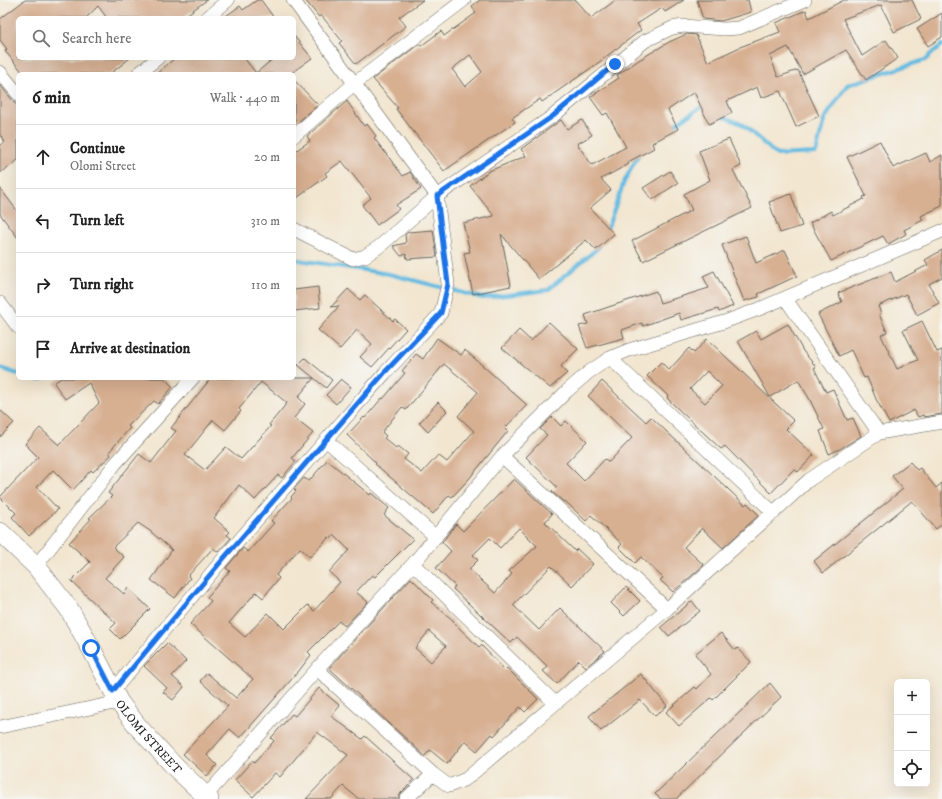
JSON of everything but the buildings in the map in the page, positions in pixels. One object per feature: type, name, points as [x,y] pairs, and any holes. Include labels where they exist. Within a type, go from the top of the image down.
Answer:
[{"type":"main road","name":"OLOMI STREET","points":[[0,532],[36,566],[69,609],[116,697],[144,733],[177,769],[207,798]]},
{"type":"street","points":[[209,16],[228,0]]},
{"type":"street","points":[[0,727],[116,697],[224,558],[385,372],[441,313],[448,284],[437,196],[293,0]]},
{"type":"street","points":[[296,134],[355,83],[464,0]]},
{"type":"street","points":[[296,230],[353,259],[365,256],[380,246],[437,196],[553,116],[645,41],[672,28],[683,26],[724,29],[739,28],[805,0]]},
{"type":"street","points":[[140,72],[156,60]]},
{"type":"street","points":[[0,72],[16,92]]},
{"type":"street","points":[[207,798],[317,669],[413,564],[502,456],[567,391],[589,372],[610,358],[629,350],[724,322],[785,298],[942,230]]},
{"type":"street","points":[[785,298],[879,433]]},
{"type":"street","points":[[0,303],[16,323]]},
{"type":"street","points":[[610,358],[774,513]]},
{"type":"street","points":[[36,566],[115,464],[191,380]]},
{"type":"street","points":[[317,669],[433,774],[449,786],[466,779],[667,609],[809,480],[879,433],[942,422]]},
{"type":"street","points":[[326,440],[436,537]]},
{"type":"street","points":[[502,456],[667,609]]},
{"type":"street","points":[[413,564],[555,703]]},
{"type":"street","points":[[406,799],[433,774]]},
{"type":"waterway","points":[[719,115],[742,124],[777,155],[816,153],[824,120],[847,85],[925,60],[942,45]]},
{"type":"waterway","points":[[671,127],[701,107],[706,109]]},
{"type":"waterway","points":[[606,232],[624,182],[640,152]]},
{"type":"waterway","points":[[296,259],[389,274],[483,298],[548,290],[599,247]]},
{"type":"waterway","points":[[0,368],[16,373]]},
{"type":"route","points":[[91,648],[113,691],[224,558],[385,372],[441,313],[448,284],[437,196],[553,116],[615,64]]}]
